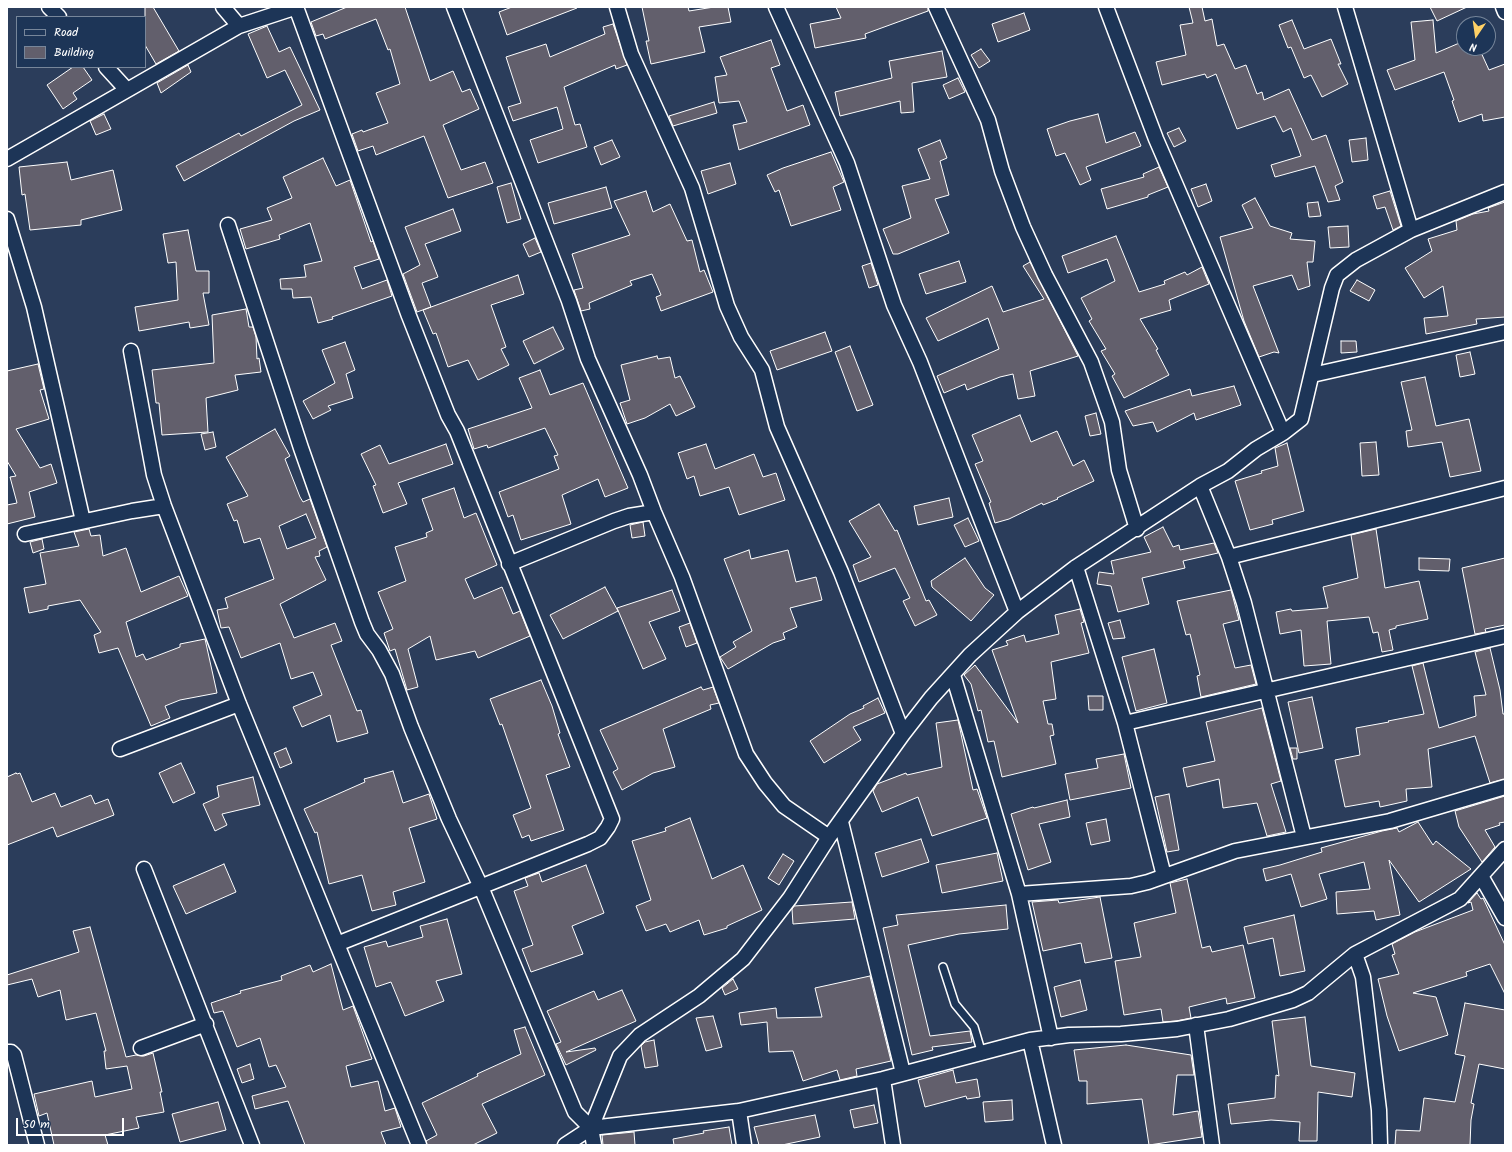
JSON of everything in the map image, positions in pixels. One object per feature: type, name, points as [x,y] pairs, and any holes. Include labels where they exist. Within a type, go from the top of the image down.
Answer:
[{"type":"street","points":[[49,7],[58,16]]},
{"type":"street","points":[[224,7],[239,26]]},
{"type":"street","points":[[8,158],[239,26],[297,7],[409,316],[448,416],[457,431],[612,819],[600,838],[588,844],[337,944]]},
{"type":"street","points":[[454,7],[566,294],[588,359],[640,475],[682,577],[746,754],[765,783],[784,806],[829,837]]},
{"type":"street","points":[[617,7],[632,54],[692,188],[727,306],[741,337],[762,370],[777,427],[841,572],[903,734]]},
{"type":"street","points":[[776,7],[847,163],[894,305],[920,362],[1017,612]]},
{"type":"street","points":[[936,7],[988,120],[1002,171],[1023,227],[1044,274],[1091,362],[1112,422],[1119,470],[1137,528]]},
{"type":"street","points":[[1106,7],[1156,139],[1283,433]]},
{"type":"street","points":[[1345,7],[1411,230]]},
{"type":"street","points":[[1503,7],[1505,12]]},
{"type":"street","points":[[107,68],[127,90]]},
{"type":"street","points":[[594,1145],[591,1128],[620,1056],[640,1035],[698,996],[743,959],[790,898],[829,837],[903,734],[970,655],[1017,612],[1076,567],[1200,486],[1228,472],[1256,449],[1283,433],[1302,419],[1332,288],[1337,275],[1356,260],[1411,230],[1505,192]]},
{"type":"street","points":[[7,219],[34,307],[83,521]]},
{"type":"street","points":[[228,225],[301,448],[362,622],[367,634],[379,650],[392,674],[411,727],[449,819],[481,887],[576,1112],[591,1128]]},
{"type":"street","points":[[1312,375],[1505,332]]},
{"type":"street","points":[[131,351],[154,475],[164,506],[239,704],[419,1145]]},
{"type":"street","points":[[1200,486],[1229,557],[1244,603],[1304,837]]},
{"type":"street","points":[[1229,557],[1505,488]]},
{"type":"street","points":[[24,534],[164,506]]},
{"type":"street","points":[[509,564],[614,521],[629,516],[654,512]]},
{"type":"street","points":[[1076,567],[1125,723],[1164,876]]},
{"type":"street","points":[[1125,723],[1505,636]]},
{"type":"street","points":[[953,675],[1019,894],[1051,1038]]},
{"type":"street","points":[[120,749],[239,704]]},
{"type":"street","points":[[1019,894],[1131,886],[1148,882],[1235,851],[1390,821],[1505,787]]},
{"type":"street","points":[[841,822],[904,1073]]},
{"type":"street","points":[[565,1145],[591,1128],[739,1111],[883,1079],[982,1054],[1030,1040],[1121,1034],[1196,1025],[1229,1019],[1293,1000],[1308,993],[1355,954],[1460,899],[1505,849]]},
{"type":"street","points":[[144,870],[206,1024],[252,1145]]},
{"type":"street","points":[[1480,876],[1505,918]]},
{"type":"street","points":[[1355,954],[1362,977],[1379,1110],[1380,1145]]},
{"type":"street","points":[[141,1048],[206,1024]]},
{"type":"street","points":[[1196,1025],[1212,1145]]},
{"type":"street","points":[[1030,1040],[1054,1145]]},
{"type":"street","points":[[7,1052],[11,1052],[14,1055],[37,1145]]},
{"type":"street","points":[[883,1079],[893,1145]]},
{"type":"street","points":[[739,1111],[744,1145]]},
{"type":"lane","points":[[943,967],[955,1004],[974,1027],[982,1054]]},
{"type":"building","points":[[145,7],[153,7],[179,51],[156,64],[146,47]]},
{"type":"building","points":[[347,7],[405,7],[430,81],[453,71],[462,92],[470,89],[479,109],[443,125],[461,170],[485,162],[493,183],[448,198],[424,136],[376,155],[373,146],[358,151],[352,134],[362,130],[363,132],[388,123],[376,93],[400,84],[390,49],[388,50],[376,19],[325,39],[323,34],[316,36],[311,22]]},
{"type":"building","points":[[512,7],[577,8],[507,35],[499,12]]},
{"type":"building","points":[[642,7],[688,7],[689,11],[714,7],[728,7],[731,22],[699,27],[705,52],[651,64],[646,41],[649,41]]},
{"type":"building","points":[[836,7],[928,7],[928,11],[865,34],[866,38],[815,48],[810,24],[841,18]]},
{"type":"building","points":[[1189,7],[1202,7],[1205,21],[1212,19],[1217,46],[1224,44],[1235,69],[1246,65],[1257,94],[1262,92],[1264,100],[1289,89],[1312,140],[1326,135],[1343,182],[1335,186],[1340,200],[1328,202],[1315,166],[1275,177],[1271,165],[1301,156],[1291,128],[1283,132],[1275,116],[1237,129],[1216,74],[1207,78],[1205,74],[1162,85],[1156,62],[1186,55],[1180,25],[1193,23]]},
{"type":"building","points":[[1430,7],[1467,7],[1437,21]]},
{"type":"building","points":[[1024,13],[1030,30],[998,42],[992,24]]},
{"type":"building","points":[[1292,20],[1304,49],[1331,39],[1341,64],[1338,64],[1348,84],[1322,97],[1311,75],[1304,78],[1291,47],[1288,48],[1279,25]]},
{"type":"building","points":[[1433,20],[1436,53],[1456,44],[1456,56],[1483,56],[1489,70],[1505,64],[1505,117],[1483,121],[1482,114],[1459,122],[1452,101],[1454,100],[1444,72],[1395,90],[1387,70],[1415,60],[1411,22]]},
{"type":"building","points":[[613,24],[627,65],[616,69],[615,65],[564,87],[575,125],[580,124],[587,147],[538,163],[530,140],[563,129],[557,107],[513,121],[508,107],[521,103],[506,57],[546,44],[550,57],[605,34],[603,27]]},
{"type":"building","points":[[267,26],[279,52],[290,47],[320,110],[294,121],[184,181],[176,166],[239,133],[241,136],[302,105],[285,70],[267,78],[248,34]]},
{"type":"building","points":[[771,40],[780,65],[771,68],[787,111],[803,105],[810,125],[739,150],[733,125],[747,122],[739,101],[719,103],[715,77],[727,75],[720,57]]},
{"type":"building","points":[[981,49],[990,61],[979,68],[971,55]]},
{"type":"building","points":[[942,51],[947,77],[912,83],[914,112],[901,113],[900,101],[840,116],[835,92],[892,78],[889,61]]},
{"type":"building","points":[[188,65],[191,72],[161,93],[157,83]]},
{"type":"building","points":[[72,68],[84,68],[92,80],[73,93],[77,99],[63,109],[47,85]]},
{"type":"building","points":[[958,78],[965,92],[949,99],[943,85]]},
{"type":"building","points":[[714,102],[717,113],[673,126],[669,116]]},
{"type":"building","points":[[104,114],[111,129],[96,135],[90,121]]},
{"type":"building","points":[[1098,114],[1106,143],[1135,132],[1141,146],[1086,167],[1091,180],[1080,185],[1065,153],[1056,156],[1047,129]]},
{"type":"building","points":[[1179,128],[1186,141],[1174,147],[1167,133]]},
{"type":"building","points":[[1366,138],[1368,160],[1352,162],[1349,140]]},
{"type":"building","points":[[612,140],[620,157],[601,165],[594,147]]},
{"type":"building","points":[[940,140],[947,158],[940,161],[949,195],[935,199],[949,233],[898,254],[893,254],[883,229],[911,218],[902,186],[930,179],[918,149]]},
{"type":"building","points":[[831,152],[844,182],[833,187],[841,210],[791,226],[779,190],[775,192],[767,175]]},
{"type":"building","points":[[323,158],[336,186],[350,180],[371,242],[373,241],[379,259],[354,267],[362,289],[387,280],[392,296],[332,317],[333,319],[318,323],[311,297],[293,298],[292,289],[281,289],[280,279],[306,277],[304,265],[322,261],[310,223],[279,235],[280,239],[246,249],[240,229],[272,220],[267,208],[292,198],[283,177]]},
{"type":"building","points":[[67,162],[71,180],[113,170],[122,210],[81,220],[81,225],[30,230],[25,194],[22,195],[19,167]]},
{"type":"building","points":[[730,163],[736,184],[708,194],[701,171]]},
{"type":"building","points":[[1159,167],[1168,187],[1148,195],[1148,197],[1107,209],[1101,189],[1144,177],[1143,174]]},
{"type":"building","points":[[511,183],[521,219],[507,223],[497,187]]},
{"type":"building","points":[[1206,184],[1212,201],[1198,207],[1191,189]]},
{"type":"building","points":[[606,187],[612,208],[554,224],[548,203]]},
{"type":"building","points":[[646,191],[653,212],[670,204],[687,241],[692,240],[700,272],[704,270],[713,292],[661,311],[656,297],[661,295],[652,274],[630,281],[632,285],[589,303],[590,309],[581,311],[574,290],[583,288],[572,254],[630,235],[614,201]]},
{"type":"building","points":[[1390,191],[1401,226],[1393,230],[1385,207],[1377,209],[1373,196]]},
{"type":"building","points":[[1255,198],[1270,226],[1292,233],[1290,239],[1315,241],[1313,262],[1307,262],[1310,286],[1298,290],[1292,275],[1253,286],[1279,353],[1274,352],[1259,357],[1244,321],[1220,237],[1253,228],[1242,205]]},
{"type":"building","points":[[1318,202],[1321,216],[1309,217],[1307,203]]},
{"type":"building","points":[[1505,202],[1505,317],[1476,319],[1477,324],[1426,334],[1424,318],[1448,316],[1443,286],[1424,298],[1405,268],[1432,251],[1428,239],[1457,230],[1456,221],[1473,214],[1489,211],[1488,208]]},
{"type":"building","points":[[453,209],[461,231],[425,244],[438,277],[422,283],[431,307],[417,312],[403,274],[420,265],[405,227]]},
{"type":"building","points":[[1348,226],[1349,247],[1330,248],[1328,227]]},
{"type":"building","points":[[188,230],[196,271],[209,271],[209,293],[203,293],[209,325],[190,328],[189,322],[139,331],[135,307],[178,300],[176,262],[168,263],[163,234]]},
{"type":"building","points":[[1116,236],[1139,292],[1165,284],[1164,281],[1185,272],[1187,275],[1202,267],[1209,284],[1169,300],[1171,310],[1140,319],[1158,349],[1156,350],[1169,375],[1124,398],[1112,376],[1115,374],[1101,351],[1106,349],[1089,321],[1092,319],[1081,298],[1115,281],[1107,259],[1068,273],[1062,256]]},
{"type":"building","points":[[535,238],[541,252],[529,257],[523,244]]},
{"type":"building","points":[[959,261],[966,282],[926,294],[919,274]]},
{"type":"building","points":[[1030,262],[1078,356],[1030,371],[1035,396],[1018,399],[1013,374],[1000,377],[967,390],[965,384],[944,393],[937,376],[999,349],[988,318],[938,341],[926,318],[992,286],[1003,312],[1044,299],[1023,266]]},
{"type":"building","points":[[871,263],[878,285],[869,288],[862,266]]},
{"type":"building","points":[[518,275],[524,294],[491,305],[506,347],[501,349],[509,365],[478,380],[468,360],[448,367],[436,333],[433,334],[423,310]]},
{"type":"building","points":[[1357,280],[1375,290],[1369,301],[1350,291]]},
{"type":"building","points":[[246,309],[249,327],[253,327],[256,337],[257,359],[259,358],[261,372],[235,375],[238,390],[206,398],[208,432],[162,435],[159,403],[156,403],[152,370],[214,363],[212,315]]},
{"type":"building","points":[[553,327],[564,349],[534,364],[523,341]]},
{"type":"building","points":[[825,332],[832,351],[777,370],[770,351]]},
{"type":"building","points":[[1341,341],[1356,341],[1357,352],[1341,353]]},
{"type":"building","points":[[345,342],[355,370],[346,374],[353,398],[328,406],[331,410],[313,419],[303,401],[335,383],[322,350]]},
{"type":"building","points":[[850,346],[873,405],[857,411],[835,352]]},
{"type":"building","points":[[1470,352],[1475,374],[1460,377],[1456,355]]},
{"type":"building","points":[[657,356],[658,359],[670,357],[675,378],[680,376],[695,407],[676,416],[670,404],[645,418],[627,424],[620,403],[630,400],[621,365]]},
{"type":"building","points":[[38,364],[44,389],[40,390],[49,419],[16,429],[40,468],[51,464],[57,483],[29,492],[35,517],[7,524],[7,505],[17,503],[10,477],[16,476],[7,461],[7,371]]},
{"type":"building","points":[[540,370],[550,395],[583,383],[628,488],[605,497],[598,479],[562,495],[571,524],[521,540],[513,515],[508,517],[499,492],[559,469],[554,456],[558,455],[545,428],[488,448],[487,445],[474,449],[468,429],[532,408],[519,378]]},
{"type":"building","points":[[1425,377],[1436,426],[1469,419],[1481,471],[1450,477],[1442,442],[1408,447],[1406,431],[1412,430],[1401,382]]},
{"type":"building","points":[[1234,386],[1241,405],[1196,420],[1194,413],[1157,432],[1153,422],[1133,426],[1125,411],[1190,389],[1192,396]]},
{"type":"building","points":[[1096,413],[1101,434],[1090,436],[1085,416]]},
{"type":"building","points":[[1020,415],[1031,442],[1057,431],[1073,466],[1084,460],[1094,481],[1057,498],[1058,499],[1043,505],[1042,503],[1009,519],[995,523],[989,503],[991,502],[975,464],[983,461],[972,435]]},
{"type":"building","points":[[275,429],[290,456],[285,459],[300,497],[303,502],[310,499],[327,547],[319,551],[320,556],[315,557],[326,580],[280,604],[294,638],[335,623],[342,641],[331,645],[357,711],[361,710],[368,733],[337,742],[330,715],[302,727],[293,707],[322,695],[313,672],[291,679],[280,643],[241,658],[229,627],[221,628],[217,610],[228,608],[225,598],[274,579],[260,538],[244,543],[237,520],[234,521],[227,504],[248,496],[226,457]],"holes":[[[306,514],[316,538],[287,549],[279,526]]]},
{"type":"building","points":[[213,432],[216,447],[205,450],[201,434]]},
{"type":"building","points":[[1376,442],[1379,475],[1362,476],[1360,443]]},
{"type":"building","points":[[1287,443],[1304,511],[1272,520],[1273,524],[1250,530],[1235,481],[1262,473],[1261,471],[1278,466],[1275,448]]},
{"type":"building","points":[[446,444],[453,464],[398,483],[407,504],[383,513],[373,486],[376,485],[361,454],[380,445],[389,464]]},
{"type":"building","points":[[706,444],[715,469],[754,454],[763,477],[776,473],[785,500],[739,515],[729,487],[700,496],[694,476],[687,479],[678,453]]},
{"type":"building","points":[[454,488],[464,518],[476,513],[497,565],[465,579],[474,599],[502,587],[513,614],[520,611],[530,636],[478,658],[475,651],[436,660],[430,636],[408,649],[418,687],[407,690],[395,649],[390,651],[384,633],[393,629],[378,592],[406,581],[395,547],[427,537],[426,533],[433,530],[422,499]]},
{"type":"building","points":[[949,498],[953,517],[918,525],[914,506]]},
{"type":"building","points":[[879,504],[895,531],[897,530],[926,601],[929,600],[937,615],[915,626],[903,601],[910,598],[895,568],[859,582],[853,565],[871,557],[849,521]]},
{"type":"building","points":[[968,518],[979,541],[965,547],[954,525]]},
{"type":"building","points":[[643,522],[645,536],[632,538],[630,525]]},
{"type":"building","points":[[1163,527],[1173,547],[1179,545],[1180,550],[1214,543],[1218,553],[1183,561],[1185,568],[1142,578],[1149,604],[1118,612],[1111,586],[1097,584],[1099,572],[1114,574],[1111,561],[1151,552],[1144,537]]},
{"type":"building","points":[[89,529],[91,536],[100,535],[103,556],[126,548],[141,592],[179,576],[188,596],[126,622],[136,657],[143,654],[146,660],[180,647],[180,644],[205,639],[217,693],[180,700],[165,706],[170,718],[151,726],[118,648],[99,653],[94,635],[101,632],[80,600],[48,606],[48,609],[29,613],[24,588],[46,584],[40,553],[79,546],[74,532]]},
{"type":"building","points":[[1376,529],[1385,588],[1419,581],[1428,619],[1396,626],[1396,628],[1389,630],[1393,650],[1382,652],[1378,632],[1373,633],[1369,617],[1327,621],[1331,664],[1304,666],[1301,630],[1280,634],[1276,612],[1291,609],[1292,611],[1328,608],[1323,587],[1358,578],[1351,535]]},
{"type":"building","points":[[42,539],[44,549],[33,553],[30,542]]},
{"type":"building","points":[[749,550],[751,559],[788,550],[796,582],[816,577],[822,600],[790,608],[797,627],[783,633],[785,639],[773,643],[728,669],[720,657],[736,647],[733,642],[752,631],[724,559]]},
{"type":"building","points":[[965,558],[985,588],[994,595],[971,621],[932,587],[931,581]]},
{"type":"building","points":[[1419,558],[1450,559],[1449,571],[1419,570]]},
{"type":"building","points":[[1505,558],[1505,625],[1485,629],[1486,632],[1475,634],[1462,568]]},
{"type":"building","points":[[605,587],[618,611],[563,639],[550,615]]},
{"type":"building","points":[[672,590],[680,611],[649,622],[666,659],[643,669],[617,608]]},
{"type":"building","points":[[1231,590],[1239,620],[1223,624],[1235,668],[1251,665],[1256,684],[1201,697],[1197,676],[1200,675],[1190,634],[1186,635],[1177,601]]},
{"type":"building","points":[[1080,609],[1084,622],[1081,623],[1089,653],[1051,662],[1056,699],[1043,701],[1048,724],[1052,724],[1054,735],[1050,736],[1056,764],[1002,777],[994,741],[988,742],[981,710],[978,711],[971,684],[964,675],[975,665],[1018,723],[992,650],[1008,645],[1006,641],[1024,635],[1026,642],[1059,634],[1055,615]]},
{"type":"building","points":[[1120,620],[1125,638],[1113,639],[1108,623]]},
{"type":"building","points":[[690,623],[697,643],[686,647],[679,627]]},
{"type":"building","points":[[1490,648],[1500,690],[1503,714],[1505,714],[1505,779],[1490,783],[1475,736],[1428,749],[1432,787],[1406,789],[1407,801],[1380,807],[1379,801],[1345,807],[1335,760],[1360,755],[1356,728],[1424,714],[1412,666],[1423,663],[1439,728],[1476,716],[1474,696],[1486,695],[1475,652]]},
{"type":"building","points":[[1154,649],[1167,703],[1136,711],[1122,657]]},
{"type":"building","points":[[541,680],[552,706],[560,733],[558,734],[570,767],[546,775],[564,830],[531,841],[529,835],[522,838],[513,815],[531,808],[502,724],[500,725],[490,699]]},
{"type":"building","points":[[701,687],[703,690],[713,687],[719,703],[710,705],[711,709],[663,729],[675,767],[653,773],[622,790],[613,772],[618,769],[600,730]]},
{"type":"building","points":[[1088,696],[1103,696],[1103,710],[1089,710]]},
{"type":"building","points":[[1312,697],[1323,748],[1299,753],[1288,702]]},
{"type":"building","points":[[878,698],[885,713],[853,727],[861,740],[824,763],[810,741],[850,714],[864,708],[863,706]]},
{"type":"building","points":[[1262,708],[1281,781],[1271,784],[1286,832],[1267,836],[1257,803],[1223,808],[1219,779],[1187,787],[1183,768],[1215,761],[1206,722]]},
{"type":"building","points":[[958,720],[973,790],[977,789],[987,818],[932,836],[918,797],[882,812],[873,791],[877,784],[906,773],[907,775],[942,767],[936,723]]},
{"type":"building","points":[[286,748],[292,763],[280,768],[274,753]]},
{"type":"building","points":[[1290,748],[1297,748],[1297,759],[1293,759]]},
{"type":"building","points":[[1124,754],[1131,788],[1070,800],[1065,774],[1098,768],[1096,759]]},
{"type":"building","points":[[181,763],[195,793],[173,803],[159,773]]},
{"type":"building","points":[[393,771],[403,803],[429,794],[437,819],[409,828],[425,882],[393,892],[396,905],[372,911],[362,875],[329,884],[317,832],[315,833],[304,809],[365,782],[364,779]]},
{"type":"building","points":[[20,773],[32,802],[55,793],[61,807],[91,795],[95,804],[108,799],[114,815],[57,837],[53,827],[7,845],[7,777]]},
{"type":"building","points":[[253,777],[260,805],[222,814],[227,825],[215,831],[203,804],[219,797],[217,786]]},
{"type":"building","points":[[1169,794],[1179,850],[1167,852],[1155,797]]},
{"type":"building","points":[[1505,796],[1505,822],[1499,823],[1500,825],[1485,830],[1495,847],[1482,862],[1459,827],[1455,811]]},
{"type":"building","points":[[1067,800],[1070,817],[1039,824],[1051,862],[1028,870],[1011,814],[1033,807]]},
{"type":"building","points":[[690,818],[712,879],[743,865],[762,910],[727,926],[727,928],[704,935],[699,920],[670,932],[666,924],[646,931],[636,906],[651,900],[632,841],[666,831],[665,828]]},
{"type":"building","points":[[1106,819],[1110,841],[1091,845],[1086,823]]},
{"type":"building","points":[[1418,822],[1433,845],[1436,841],[1471,869],[1419,902],[1389,860],[1400,915],[1376,920],[1374,911],[1337,914],[1336,892],[1370,889],[1364,862],[1319,874],[1327,899],[1301,907],[1291,874],[1266,881],[1263,869],[1322,852],[1321,848],[1382,831],[1397,828],[1399,832]]},
{"type":"building","points":[[921,839],[929,862],[882,877],[875,853]]},
{"type":"building","points":[[997,853],[1003,881],[942,893],[936,865]]},
{"type":"building","points":[[783,854],[794,861],[779,885],[768,878]]},
{"type":"building","points":[[224,864],[236,892],[186,914],[173,886]]},
{"type":"building","points":[[586,865],[604,913],[572,926],[583,954],[531,972],[522,949],[533,945],[514,891],[528,886],[525,878],[539,873],[542,882]]},
{"type":"building","points":[[1187,879],[1202,948],[1210,946],[1212,952],[1243,945],[1255,998],[1227,1004],[1226,998],[1189,1007],[1191,1018],[1176,1021],[1163,1022],[1161,1009],[1124,1015],[1115,961],[1141,957],[1134,923],[1176,913],[1170,883]]},
{"type":"building","points":[[1477,893],[1481,899],[1483,898],[1505,945],[1505,994],[1490,964],[1466,972],[1467,976],[1413,993],[1436,997],[1448,1035],[1399,1051],[1387,1016],[1378,979],[1399,974],[1392,955],[1395,954],[1392,944],[1415,932],[1473,910],[1471,902],[1468,903]]},
{"type":"building","points":[[1100,897],[1112,958],[1085,963],[1081,943],[1043,951],[1032,902],[1058,900],[1059,903]]},
{"type":"building","points":[[852,902],[855,919],[793,924],[792,909],[794,906]]},
{"type":"building","points":[[1006,905],[1008,929],[959,934],[908,945],[930,1036],[970,1031],[972,1042],[932,1047],[933,1050],[912,1055],[883,928],[898,925],[896,915]]},
{"type":"building","points":[[1294,915],[1305,971],[1280,976],[1273,938],[1248,944],[1244,927]]},
{"type":"building","points":[[447,919],[462,974],[436,981],[444,1001],[405,1016],[391,982],[376,987],[364,947],[386,941],[388,947],[423,937],[420,926]]},
{"type":"building","points":[[90,927],[126,1057],[136,1055],[144,1056],[153,1053],[162,1092],[160,1092],[164,1112],[136,1117],[139,1128],[105,1135],[108,1145],[54,1145],[47,1113],[39,1116],[34,1094],[92,1081],[95,1097],[132,1089],[127,1066],[106,1069],[104,1051],[106,1051],[96,1013],[66,1020],[60,990],[38,997],[32,979],[7,985],[7,975],[79,952],[73,931]]},
{"type":"building","points":[[331,964],[343,1010],[353,1006],[372,1059],[346,1066],[351,1087],[378,1081],[385,1111],[395,1108],[401,1127],[381,1132],[386,1145],[305,1145],[288,1101],[255,1109],[252,1096],[286,1087],[276,1065],[269,1067],[260,1038],[237,1047],[223,1011],[214,1013],[211,1003],[241,993],[240,991],[282,980],[281,976],[310,965],[313,972]]},
{"type":"building","points":[[870,976],[891,1061],[856,1069],[857,1076],[840,1080],[837,1070],[803,1081],[793,1051],[769,1052],[767,1022],[741,1025],[739,1013],[776,1008],[777,1018],[822,1017],[815,988]]},
{"type":"building","points":[[733,979],[738,989],[725,995],[722,988]]},
{"type":"building","points":[[1080,980],[1087,1010],[1061,1017],[1054,987]]},
{"type":"building","points":[[622,990],[636,1021],[566,1052],[595,1048],[596,1050],[566,1065],[556,1044],[561,1042],[547,1011],[594,991],[598,1000]]},
{"type":"building","points":[[1465,1003],[1505,1010],[1505,1069],[1479,1064],[1471,1103],[1474,1104],[1471,1120],[1470,1145],[1395,1145],[1396,1130],[1420,1131],[1424,1098],[1455,1102],[1465,1056],[1455,1054]]},
{"type":"building","points":[[713,1016],[722,1047],[706,1051],[696,1018]]},
{"type":"building","points":[[1305,1017],[1311,1066],[1355,1073],[1352,1097],[1318,1092],[1317,1141],[1299,1141],[1300,1122],[1271,1120],[1231,1124],[1228,1104],[1275,1098],[1276,1075],[1279,1076],[1272,1021]]},
{"type":"building","points":[[525,1027],[545,1075],[482,1104],[497,1133],[473,1145],[427,1145],[426,1141],[437,1135],[422,1103],[478,1076],[477,1074],[521,1054],[514,1030]]},
{"type":"building","points":[[654,1040],[658,1066],[645,1068],[641,1046],[645,1042]]},
{"type":"building","points":[[1126,1045],[1191,1055],[1194,1075],[1177,1075],[1173,1115],[1198,1111],[1202,1137],[1149,1145],[1142,1099],[1087,1104],[1087,1081],[1079,1081],[1074,1050]]},
{"type":"building","points":[[250,1064],[254,1079],[242,1083],[237,1069]]},
{"type":"building","points":[[953,1070],[956,1083],[977,1079],[980,1097],[967,1099],[966,1096],[925,1107],[918,1080]]},
{"type":"building","points":[[1012,1100],[1013,1120],[985,1122],[983,1102]]},
{"type":"building","points":[[218,1102],[226,1130],[180,1142],[172,1114]]},
{"type":"building","points":[[874,1105],[878,1123],[854,1128],[850,1110]]},
{"type":"building","points":[[815,1115],[820,1137],[782,1145],[759,1145],[754,1127]]},
{"type":"building","points":[[729,1127],[732,1145],[674,1145],[673,1139],[704,1133],[703,1131]]},
{"type":"building","points":[[634,1132],[635,1145],[603,1145],[602,1135]]}]
